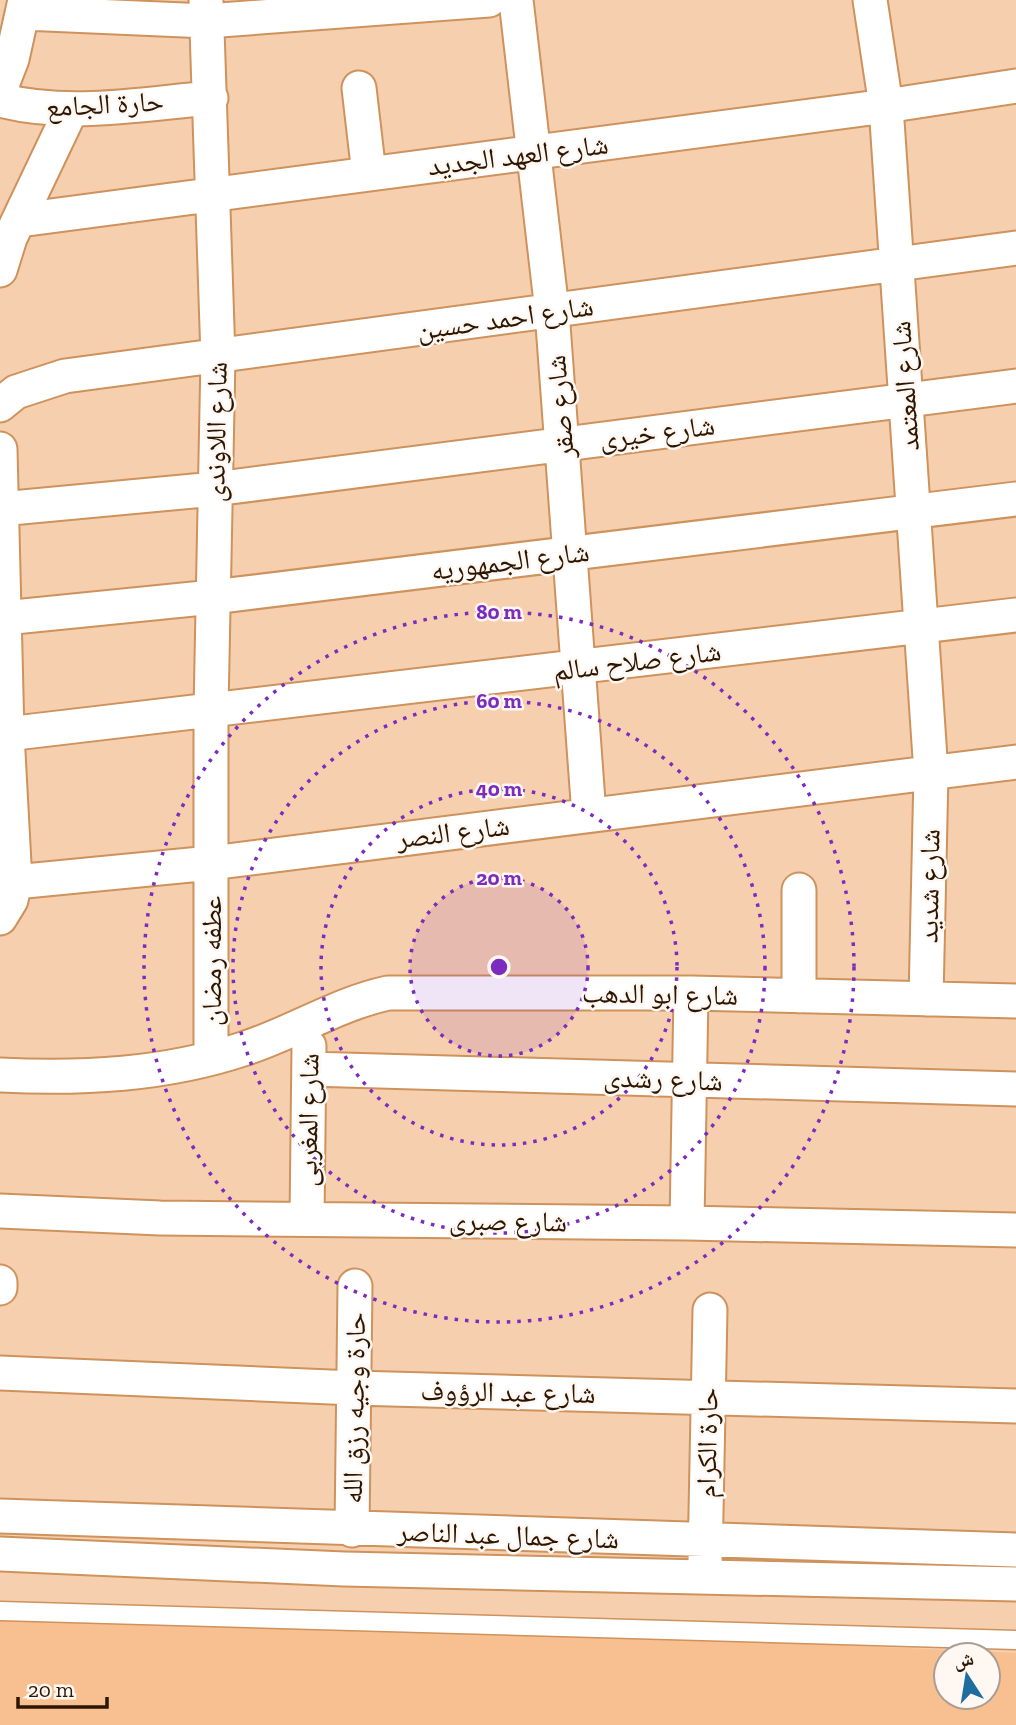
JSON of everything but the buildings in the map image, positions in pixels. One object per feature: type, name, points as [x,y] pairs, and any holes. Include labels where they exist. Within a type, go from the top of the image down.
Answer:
[{"type":"street","points":[[0,90],[12,59],[24,6],[207,10],[489,0]]},
{"type":"street","name":"شارع صقر","points":[[516,0],[535,153],[564,444],[589,815]]},
{"type":"street","name":"شارع المعتمد","points":[[870,0],[886,106],[931,773]]},
{"type":"street","name":"شارع اللاوندى","points":[[207,10],[218,357],[211,710],[211,863]]},
{"type":"street","name":"شارع العهد الجديد","points":[[20,220],[886,106],[1016,86]]},
{"type":"street","points":[[359,88],[369,174]]},
{"type":"street","name":"حارة الجامع","points":[[0,100],[46,109],[71,110],[211,98]]},
{"type":"street","points":[[1,260],[71,110]]},
{"type":"street","name":"شارع احمد حسين","points":[[0,405],[16,392],[65,376],[1016,248]]},
{"type":"street","name":"شارع خيرى","points":[[1,509],[215,489],[1016,386]]},
{"type":"street","points":[[0,449],[3,677],[15,882],[11,900],[0,918]]},
{"type":"street","name":"شارع الجمهوريه","points":[[4,618],[213,597],[1016,499]]},
{"type":"street","name":"شارع صلاح سالم","points":[[7,734],[1016,615]]},
{"type":"street","name":"شارع النصر","points":[[15,882],[211,863],[1016,762]]},
{"type":"street","name":"شارع شديد","points":[[926,999],[931,773]]},
{"type":"street","name":"عطفه رمضان","points":[[211,863],[211,1058]]},
{"type":"street","points":[[799,890],[799,996]]},
{"type":"street","name":"شارع ابو الدهب","points":[[0,1075],[66,1077],[115,1074],[211,1058],[245,1049],[361,999],[388,993],[691,993],[1016,1001]]},
{"type":"street","points":[[687,1223],[691,993]]},
{"type":"street","name":"شارع المغربى","points":[[307,1219],[310,1021]]},
{"type":"street","name":"شارع رشدى","points":[[309,1069],[1016,1089]]},
{"type":"street","name":"شارع صبرى","points":[[0,1210],[160,1218],[687,1223],[1016,1230]]},
{"type":"street","points":[[0,1282],[0,1288]]},
{"type":"street","name":"حارة وجيه رزق الله","points":[[352,1530],[355,1286]]},
{"type":"street","name":"حارة الكرام","points":[[705,1577],[710,1310]]},
{"type":"street","name":"شارع عبد الرؤوف","points":[[0,1373],[354,1388],[1016,1406]]},
{"type":"street","name":"شارع جمال عبد الناصر","points":[[0,1517],[1016,1550]]},
{"type":"street","name":"شارع جمال عبد الناصر","points":[[0,1554],[344,1569],[1016,1584]]},
{"type":"lane","points":[[0,1611],[1016,1640]]},
{"type":"shaded area","points":[[0,1607],[932,1649],[932,1711],[1002,1711],[1002,1652],[1016,1653],[1016,1725],[0,1725]]}]
